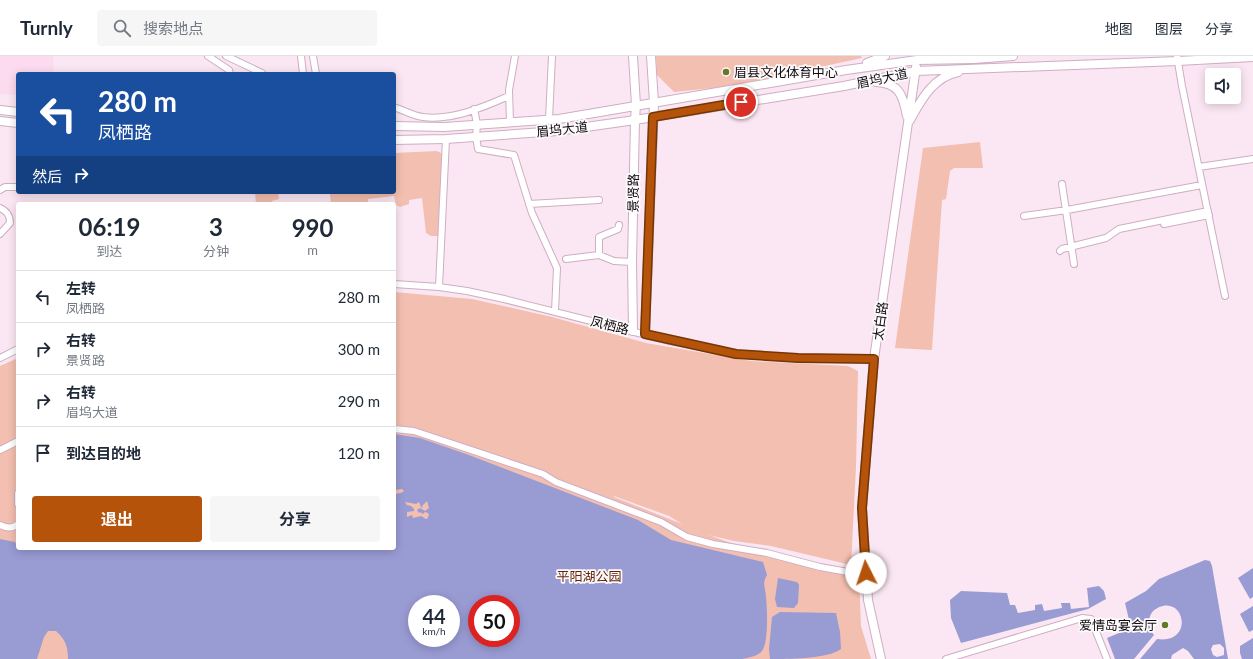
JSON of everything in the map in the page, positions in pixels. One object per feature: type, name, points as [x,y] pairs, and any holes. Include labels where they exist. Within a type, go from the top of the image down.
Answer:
[{"type":"main road","name":"景贤路","points":[[632,331],[632,262],[636,106],[633,56]]},
{"type":"main road","name":"景贤路","points":[[645,334],[654,103],[651,56]]},
{"type":"main road","points":[[853,69],[885,56]]},
{"type":"main road","points":[[962,56],[974,59]]},
{"type":"main road","name":"眉坞大道","points":[[396,126],[444,127],[549,119],[636,106],[917,58],[974,59],[1013,56]]},
{"type":"main road","name":"眉坞大道","points":[[396,140],[446,139],[558,131],[635,120],[863,82],[916,71],[1253,57]]},
{"type":"main road","name":"太白路","points":[[881,659],[868,600],[862,508],[874,359],[917,58]]},
{"type":"main road","points":[[908,124],[923,97],[936,82],[952,73],[972,69]]},
{"type":"main road","points":[[863,82],[886,82],[899,90],[904,101],[908,124]]},
{"type":"main road","points":[[0,110],[16,112]]},
{"type":"main road","points":[[0,121],[16,123]]},
{"type":"street","points":[[208,56],[229,70],[230,72]]},
{"type":"street","points":[[226,56],[260,72]]},
{"type":"street","points":[[242,64],[244,56]]},
{"type":"street","points":[[301,56],[303,72]]},
{"type":"street","points":[[313,56],[316,72]]},
{"type":"street","points":[[510,122],[509,90],[515,56]]},
{"type":"street","points":[[549,119],[552,56]]},
{"type":"street","points":[[1177,59],[1225,296]]},
{"type":"street","points":[[396,108],[422,117],[445,117],[474,109],[509,96]]},
{"type":"street","points":[[474,109],[477,124],[476,137],[478,149],[514,155],[532,213],[557,268],[555,312]]},
{"type":"street","points":[[439,287],[446,139]]},
{"type":"street","points":[[1199,167],[1253,159]]},
{"type":"street","points":[[1062,184],[1074,264]]},
{"type":"street","points":[[1024,216],[1067,210],[1202,185]]},
{"type":"street","points":[[0,190],[5,187],[16,187]]},
{"type":"street","points":[[529,204],[599,200]]},
{"type":"street","points":[[0,208],[5,210],[10,217],[10,223],[0,234]]},
{"type":"street","points":[[1164,224],[1208,213]]},
{"type":"street","points":[[1060,251],[1062,249],[1106,238],[1119,229],[1208,213]]},
{"type":"street","points":[[599,255],[599,237],[618,229],[619,226]]},
{"type":"street","points":[[566,259],[599,255],[614,261],[632,262]]},
{"type":"street","name":"凤栖路","points":[[396,284],[439,287],[504,298],[632,331],[736,354],[798,358],[874,359]]},
{"type":"street","points":[[0,358],[16,350]]},
{"type":"street","points":[[396,429],[414,431],[543,474],[556,482],[661,522],[687,537],[713,544],[767,553],[820,567],[848,572],[866,573]]},
{"type":"street","points":[[0,450],[16,442]]},
{"type":"street","points":[[0,526],[7,528],[16,525]]},
{"type":"street","points":[[946,659],[1082,618],[1091,618],[1107,659]]},
{"type":"shaded area","points":[[0,56],[53,56],[54,72],[16,72],[16,95],[0,94]]},
{"type":"green space","name":"眉县文化体育中心","points":[[656,56],[861,56],[862,58],[732,86],[674,92],[657,75]]},
{"type":"green space","points":[[980,142],[983,168],[954,168],[950,171],[946,199],[942,200],[932,350],[895,348],[923,148]]},
{"type":"green space","points":[[437,151],[441,153],[438,236],[431,236],[426,233],[422,198],[409,200],[409,204],[400,207],[396,205],[394,196],[368,199],[368,202],[331,202],[330,194],[396,194],[396,153]]},
{"type":"green space","points":[[255,194],[278,194],[279,199],[272,202],[256,202]]},
{"type":"green space","name":"平阳湖公园","points":[[396,292],[472,299],[552,317],[646,343],[751,361],[848,366],[858,371],[856,467],[851,565],[771,546],[734,541],[709,535],[772,558],[859,577],[861,626],[871,659],[0,659],[0,366],[16,359],[16,550],[396,550]],"holes":[[[614,496],[669,516],[682,524],[614,497]]]},
{"type":"water","name":"平阳湖公园","points":[[396,434],[420,438],[469,455],[638,520],[671,540],[763,562],[767,575],[764,583],[766,596],[767,632],[762,651],[758,654],[742,659],[68,659],[67,647],[62,637],[56,631],[48,631],[44,637],[37,659],[0,659],[0,539],[15,542],[16,550],[396,550],[396,494],[404,491],[402,489],[396,490]],"holes":[[[427,501],[429,508],[425,511],[420,508],[417,510],[419,513],[428,513],[429,515],[427,519],[421,516],[413,518],[412,515],[407,517],[407,512],[414,511],[414,509],[405,502],[416,504],[419,502],[423,508],[422,506]]]},
{"type":"water","points":[[1205,560],[1210,561],[1228,659],[1194,659],[1188,651],[1183,648],[1172,655],[1171,659],[1140,659],[1157,639],[1168,639],[1176,635],[1180,629],[1182,622],[1177,610],[1171,606],[1163,606],[1153,611],[1151,614],[1149,620],[1151,631],[1154,635],[1134,659],[1115,659],[1107,638],[1131,628],[1125,603],[1146,591],[1159,579]],"holes":[[[1220,644],[1224,648],[1224,655],[1217,657],[1213,655],[1211,649],[1213,645]]]},
{"type":"water","points":[[1253,568],[1253,597],[1250,599],[1238,578]]},
{"type":"water","points":[[778,578],[797,582],[799,585],[798,603],[794,608],[777,607],[775,599]]},
{"type":"water","points":[[1099,586],[1104,591],[1106,599],[1088,609],[961,643],[951,618],[950,600],[961,591],[1007,593],[1010,605],[1015,605],[1018,613],[1035,610],[1035,605],[1042,604],[1044,611],[1062,608],[1061,603],[1070,603],[1071,609],[1089,607],[1087,588]]},
{"type":"water","points":[[1253,606],[1253,630],[1249,632],[1240,614]]},
{"type":"water","points":[[780,612],[836,613],[840,632],[841,649],[818,657],[770,659],[769,649],[772,617]]},
{"type":"water","points":[[1253,638],[1253,659],[1242,659],[1240,646]]},
{"type":"place","name":"眉县文化体育中心","points":[[726,72]]},
{"type":"place","name":"爱情岛宴会厅","points":[[1165,625]]},
{"type":"route","points":[[741,102],[653,117],[645,334],[736,354],[798,358],[874,359],[862,508],[866,573]]}]
